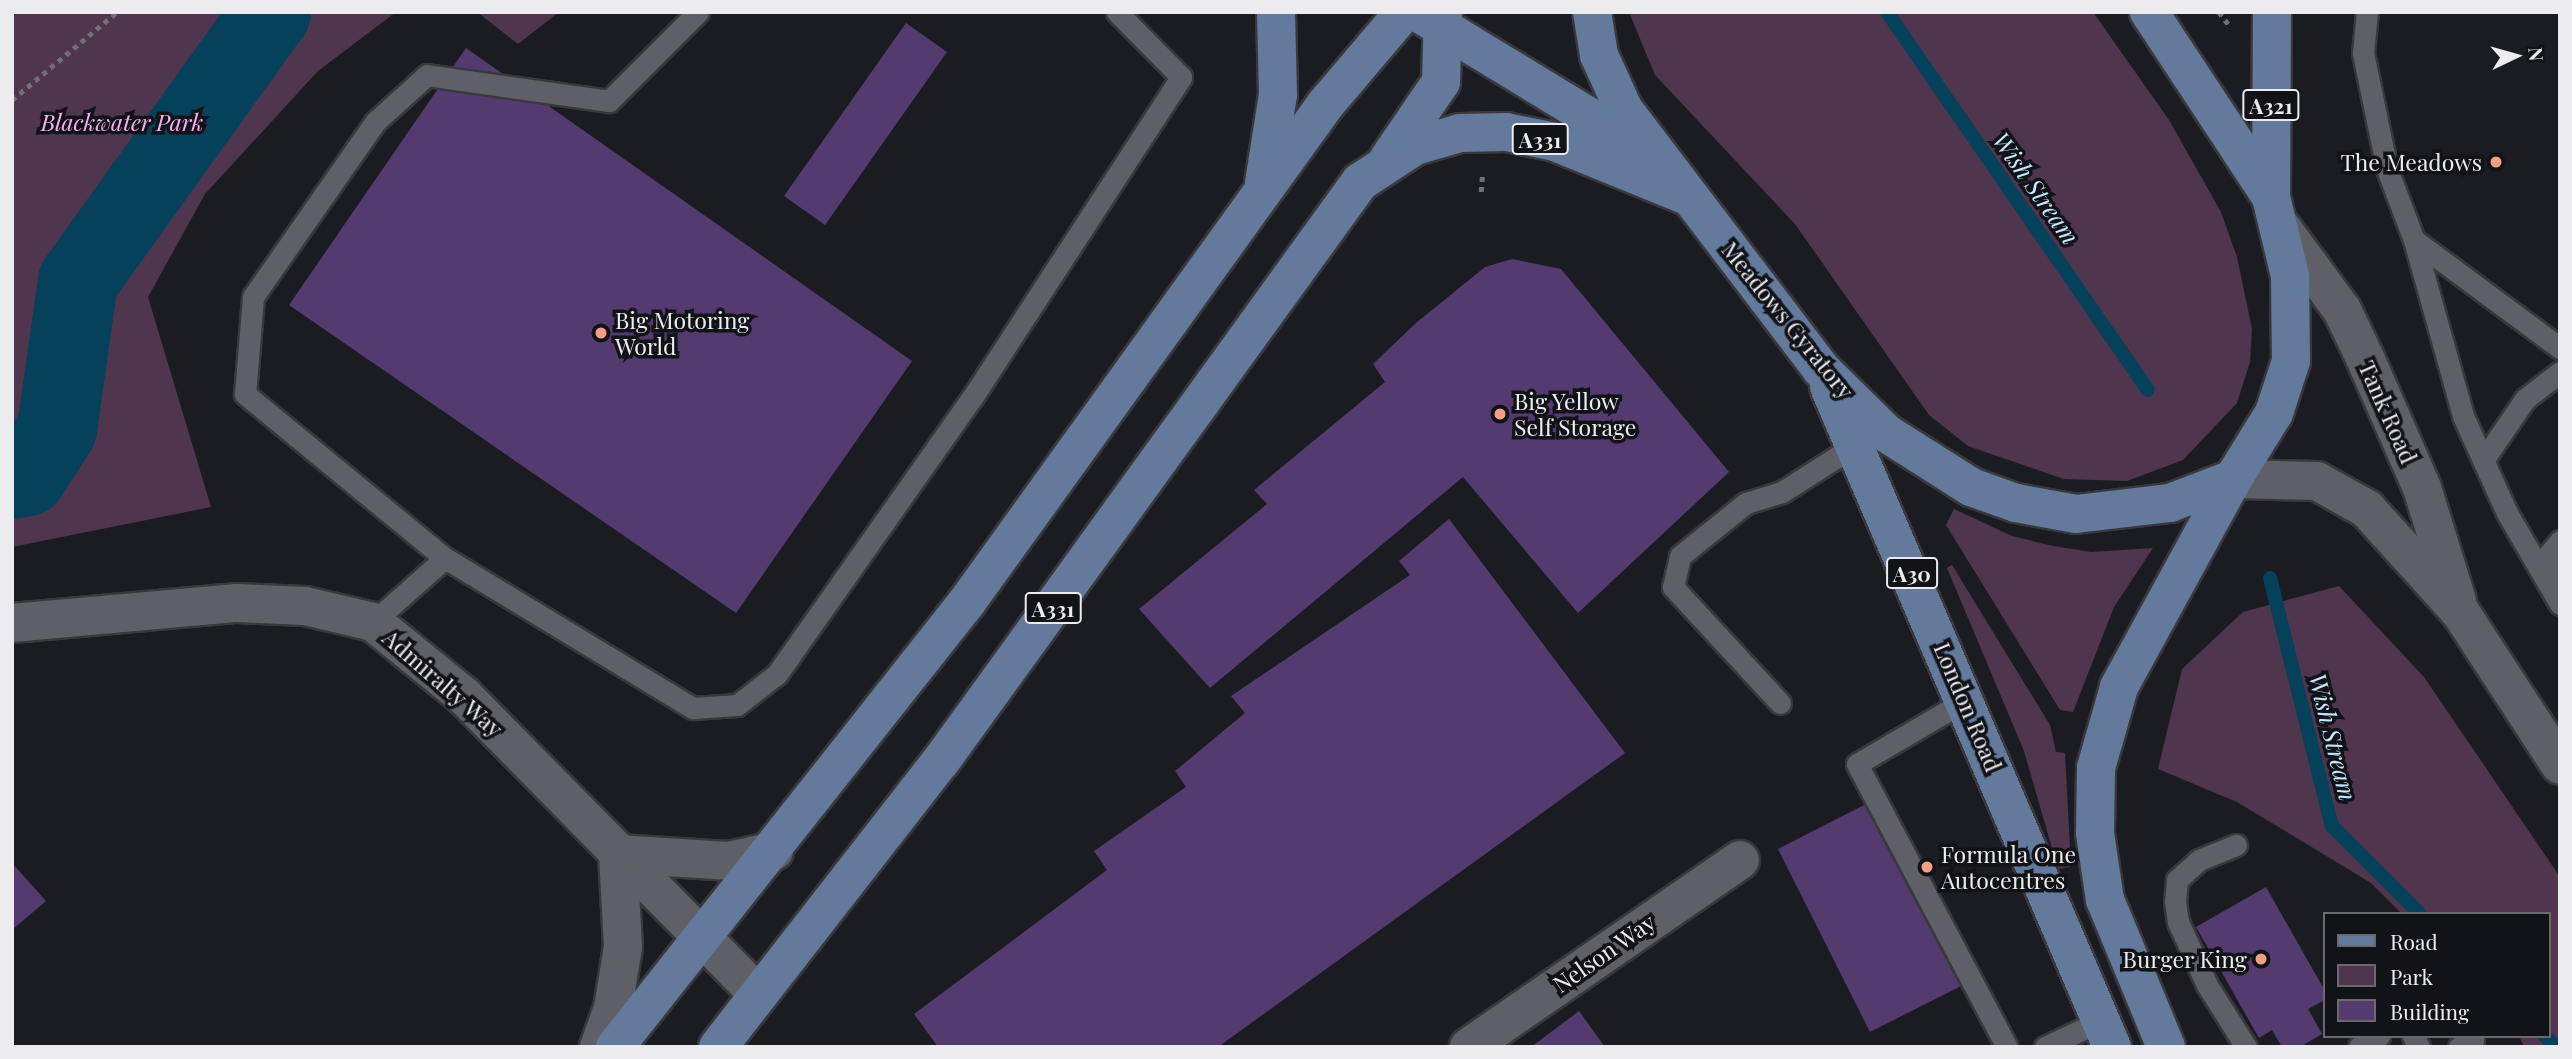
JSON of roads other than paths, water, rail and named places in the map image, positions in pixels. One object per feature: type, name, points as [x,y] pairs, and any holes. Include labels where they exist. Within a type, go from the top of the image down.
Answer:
[{"type":"main road","points":[[1263,192],[1278,95],[1276,12]]},
{"type":"main road","points":[[615,1047],[774,851],[1070,465],[1325,105],[1405,12]]},
{"type":"main road","name":"Meadows Gyratory","points":[[1592,12],[1609,79],[1654,157],[1821,369],[1886,433],[1971,486],[2016,503],[2076,514],[2135,510],[2193,498],[2233,479]]},
{"type":"main road","points":[[2149,12],[2276,212],[2290,276],[2291,361],[2274,413],[2233,479],[2119,687],[2096,768],[2095,833],[2105,900],[2166,1047]]},
{"type":"main road","name":"A321","points":[[2272,12],[2276,212]]},
{"type":"main road","points":[[1435,19],[1654,157]]},
{"type":"main road","points":[[1388,160],[1441,82],[1435,19]]},
{"type":"main road","name":"A331","points":[[718,1047],[757,993],[957,739],[1333,213],[1388,160],[1434,139],[1506,132],[1555,142],[1687,196]]},
{"type":"main road","name":"London Road","points":[[1821,369],[1966,700],[2106,1034]]},
{"type":"street","name":"Tank Road","points":[[2276,212],[2342,310],[2365,358],[2422,488],[2461,613]]},
{"type":"street","name":"Tank Road","points":[[2233,479],[2317,481],[2345,492],[2392,534],[2461,613],[2560,765]]},
{"type":"street","name":"Admiralty Way","points":[[12,623],[237,603],[305,606],[373,622],[464,696],[757,993]]},
{"type":"street","points":[[599,1047],[613,1008],[623,947],[618,854],[728,861],[774,851]]},
{"type":"street","name":"Nelson Way","points":[[1469,1047],[1740,860]]},
{"type":"lane","points":[[698,12],[609,101],[427,75],[375,122],[253,298],[245,394],[445,558],[693,708],[737,705],[777,674],[972,398],[1181,77],[1117,12]]},
{"type":"lane","points":[[2368,12],[2363,53],[2387,169],[2414,240],[2463,416],[2486,456],[2507,513],[2558,601]]},
{"type":"lane","points":[[2414,240],[2560,348]]},
{"type":"lane","points":[[2486,456],[2525,399],[2560,372]]},
{"type":"lane","points":[[1780,703],[1674,587],[1681,556],[1746,503],[1782,492],[1854,446]]},
{"type":"lane","points":[[2558,601],[2549,554],[2560,541]]},
{"type":"lane","points":[[373,622],[445,558]]},
{"type":"lane","points":[[1966,700],[1857,764],[2007,1047]]},
{"type":"lane","points":[[2236,845],[2199,860],[2177,880],[2175,901],[2178,922],[2207,985],[2246,1047]]},
{"type":"lane","points":[[2053,1043],[2106,1034]]},
{"type":"waterway","points":[[12,479],[27,476],[57,429],[78,281],[271,12]]},
{"type":"waterway","name":"Wish Stream","points":[[1887,12],[2148,390]]},
{"type":"waterway","name":"Wish Stream","points":[[2270,578],[2332,826],[2418,912]]},
{"type":"waterway","name":"Wish Stream","points":[[2547,1038],[2556,1047]]},
{"type":"place","name":"The Meadows","points":[[2496,162]]},
{"type":"place","name":"Big Motoring World","points":[[601,333]]},
{"type":"place","name":"Big Yellow Self Storage","points":[[1500,414]]},
{"type":"place","name":"Formula One Autocentres","points":[[1927,867]]},
{"type":"place","name":"Burger King","points":[[2261,959]]},
{"type":"park label","name":"Blackwater Park","points":[[122,122]]}]
